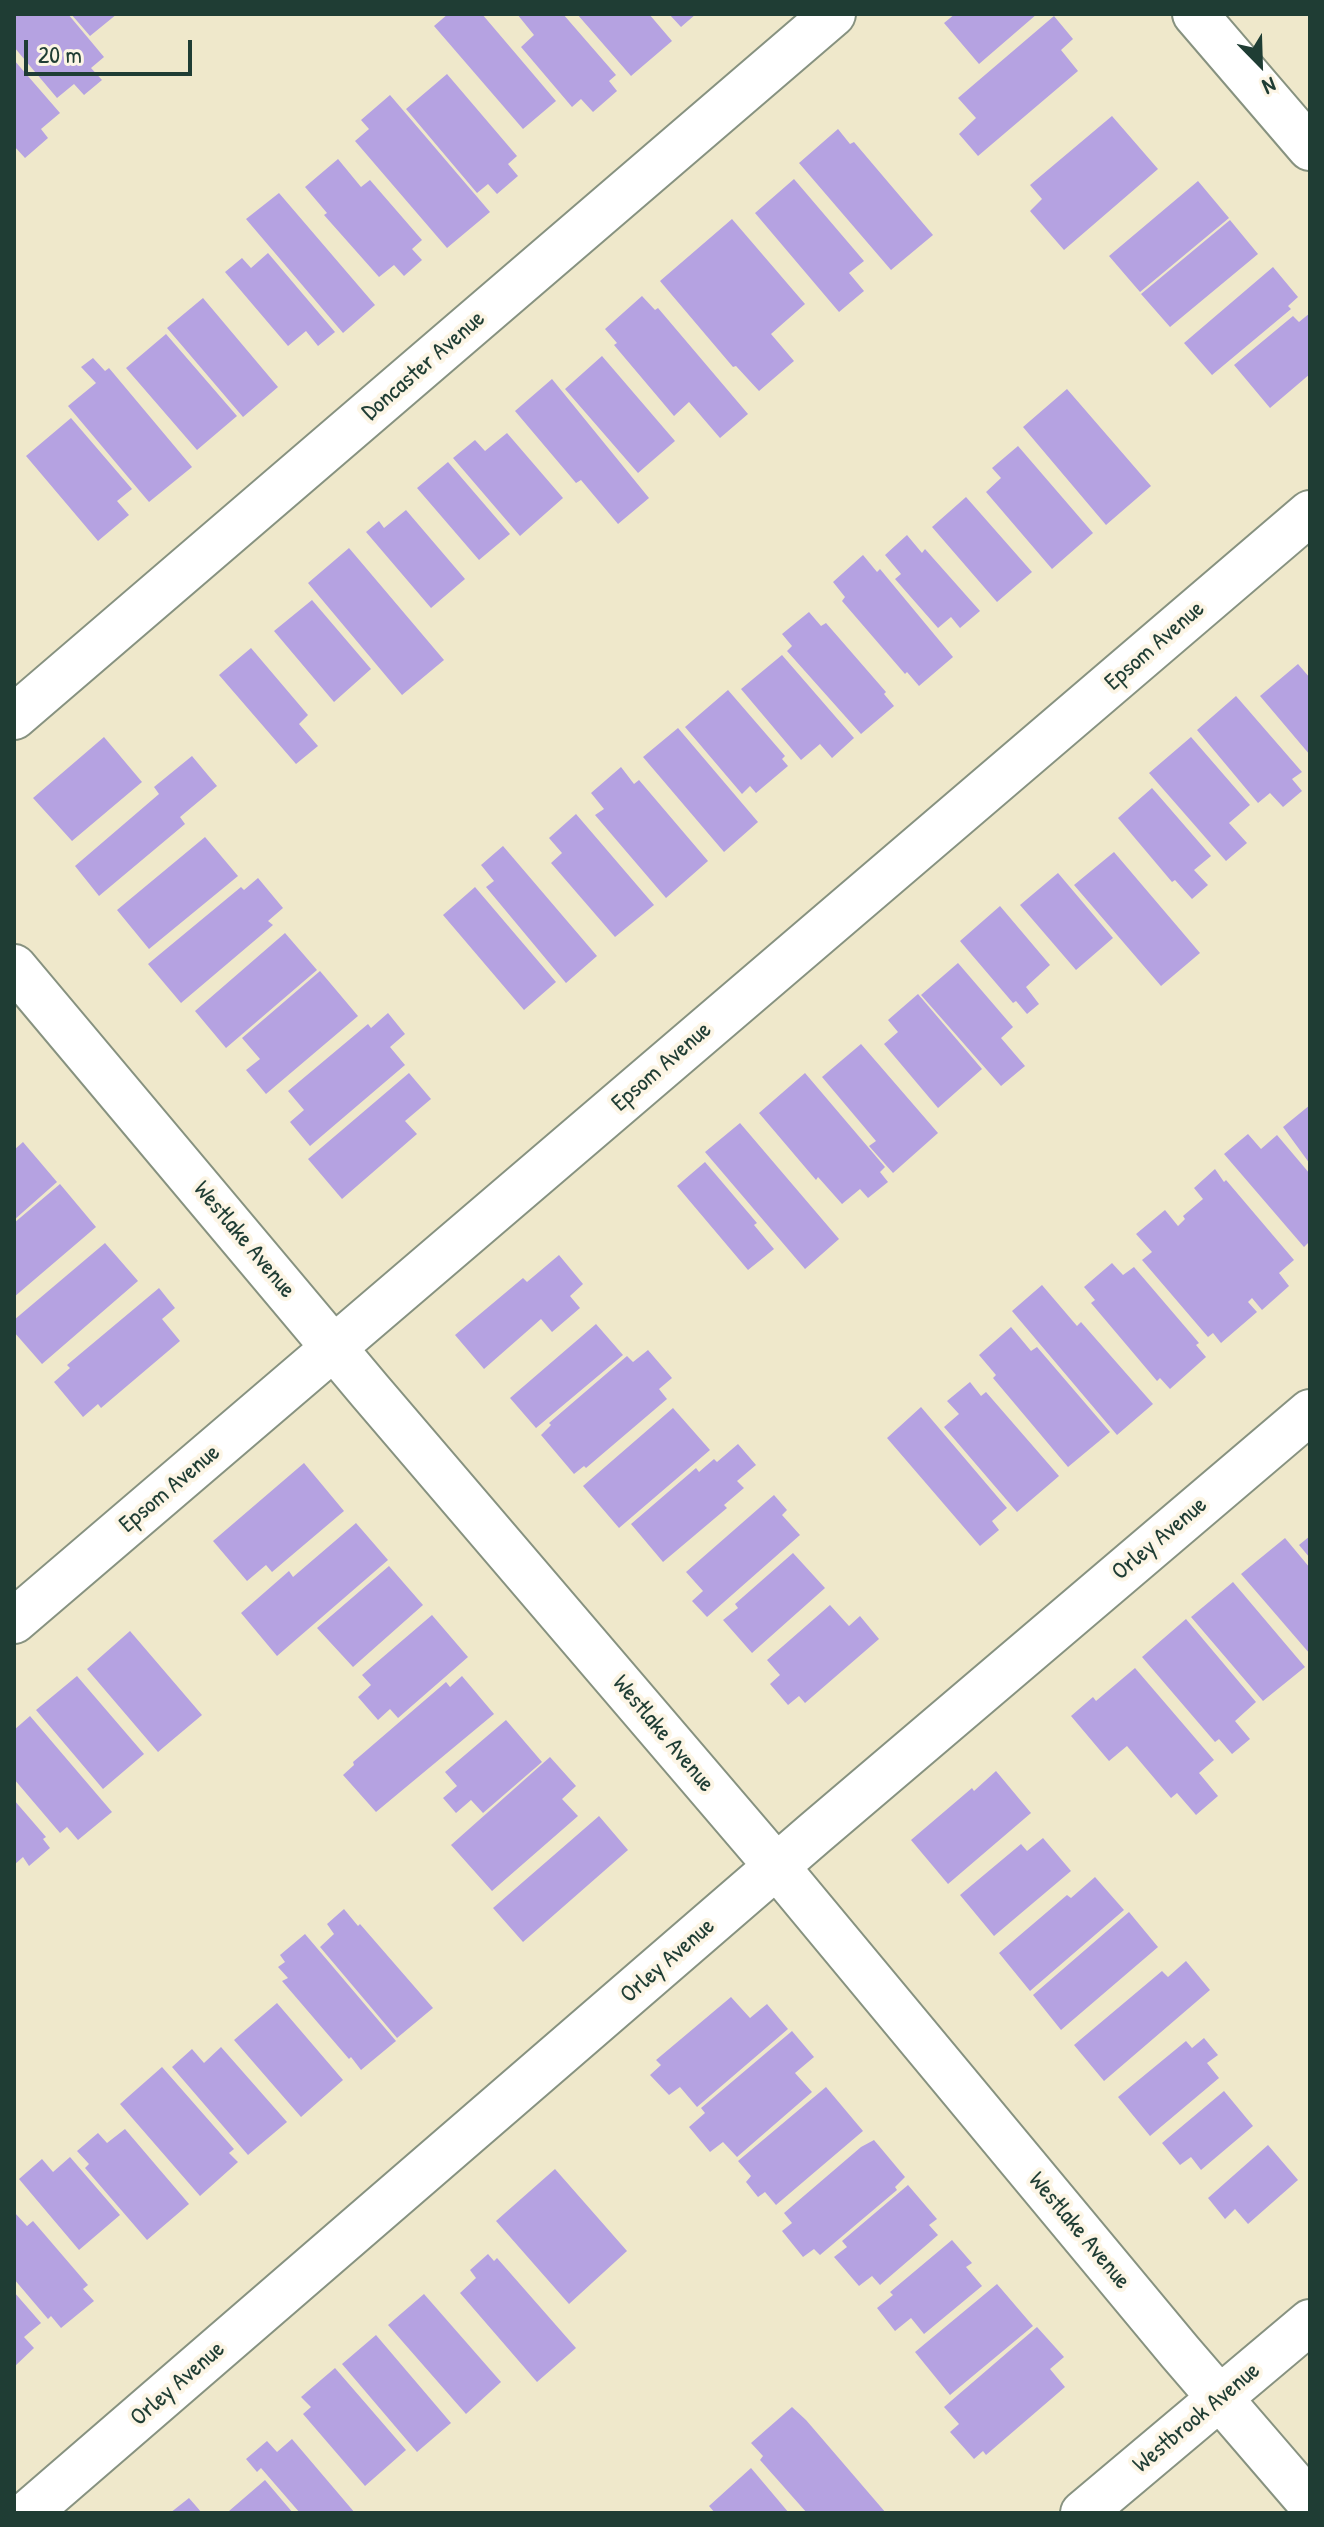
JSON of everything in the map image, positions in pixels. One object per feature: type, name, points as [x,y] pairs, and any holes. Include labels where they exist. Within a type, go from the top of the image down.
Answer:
[{"type":"street","name":"Doncaster Avenue","points":[[14,717],[833,14]]},
{"type":"street","points":[[1195,14],[1310,148]]},
{"type":"street","name":"Epsom Avenue","points":[[14,1621],[1310,513]]},
{"type":"street","name":"Westlake Avenue","points":[[14,967],[777,1867],[1310,2503]]},
{"type":"street","name":"Orley Avenue","points":[[28,2513],[1310,1412]]},
{"type":"street","name":"Westbrook Avenue","points":[[1083,2513],[1310,2322]]},
{"type":"building","points":[[14,14],[68,14],[104,57],[91,68],[102,80],[84,95],[74,84],[57,98],[14,47]]},
{"type":"building","points":[[71,14],[117,14],[90,36]]},
{"type":"building","points":[[448,14],[482,14],[556,101],[523,129],[434,26]]},
{"type":"building","points":[[517,14],[563,14],[616,75],[609,81],[617,91],[593,112],[581,99],[572,107],[521,47],[534,35]]},
{"type":"building","points":[[577,14],[649,14],[672,41],[631,76]]},
{"type":"building","points":[[669,14],[696,14],[681,27]]},
{"type":"building","points":[[955,14],[1037,14],[979,64],[944,23]]},
{"type":"building","points":[[1054,16],[1073,39],[1061,50],[1078,71],[978,156],[959,134],[976,118],[958,98]]},
{"type":"building","points":[[14,60],[60,113],[41,129],[48,138],[25,158],[14,146]]},
{"type":"building","points":[[447,74],[517,156],[508,164],[518,176],[497,194],[488,184],[477,193],[406,109]]},
{"type":"building","points":[[390,95],[490,212],[447,248],[355,141],[369,129],[361,120]]},
{"type":"building","points":[[1112,116],[1158,169],[1064,250],[1030,211],[1042,199],[1030,185]]},
{"type":"building","points":[[838,129],[850,144],[854,142],[933,235],[891,270],[799,163]]},
{"type":"building","points":[[338,159],[361,187],[370,180],[422,240],[412,249],[422,260],[404,276],[394,265],[379,277],[324,215],[327,213],[305,187]]},
{"type":"building","points":[[794,179],[864,261],[849,273],[864,291],[839,312],[755,213]]},
{"type":"building","points":[[1198,181],[1229,218],[1140,292],[1109,256]]},
{"type":"building","points":[[279,193],[375,305],[343,333],[246,219]]},
{"type":"building","points":[[732,219],[805,304],[771,334],[794,361],[759,391],[736,366],[733,367],[660,281]]},
{"type":"building","points":[[1230,220],[1258,254],[1170,327],[1141,294]]},
{"type":"building","points":[[268,253],[335,332],[318,346],[306,331],[288,346],[225,272],[242,258],[251,268]]},
{"type":"building","points":[[1273,267],[1298,297],[1288,306],[1291,309],[1212,375],[1184,343]]},
{"type":"building","points":[[642,296],[655,310],[658,308],[748,414],[720,438],[689,402],[674,416],[614,345],[617,343],[605,329]]},
{"type":"building","points":[[203,298],[278,387],[243,417],[167,328]]},
{"type":"building","points":[[1310,313],[1310,374],[1270,408],[1234,365],[1293,316],[1299,322]]},
{"type":"building","points":[[166,334],[237,416],[197,450],[126,368]]},
{"type":"building","points":[[602,356],[675,441],[638,473],[565,389]]},
{"type":"building","points":[[93,358],[105,371],[109,368],[192,467],[149,502],[68,406],[96,383],[81,367]]},
{"type":"building","points":[[552,379],[649,498],[618,524],[581,480],[576,483],[515,411]]},
{"type":"building","points":[[1067,389],[1151,486],[1106,525],[1023,427]]},
{"type":"building","points":[[71,418],[132,489],[117,501],[129,515],[98,541],[26,456]]},
{"type":"building","points":[[507,433],[563,498],[520,536],[453,458],[475,440],[485,451]]},
{"type":"building","points":[[1018,446],[1093,533],[1052,569],[986,492],[1001,478],[992,468]]},
{"type":"building","points":[[448,462],[510,534],[479,560],[417,488]]},
{"type":"building","points":[[966,497],[1032,572],[997,602],[932,527]]},
{"type":"building","points":[[406,510],[465,579],[431,608],[366,532],[379,521],[384,528]]},
{"type":"building","points":[[907,535],[922,553],[925,549],[980,611],[960,628],[951,617],[938,628],[895,579],[901,574],[885,555]]},
{"type":"building","points":[[349,548],[444,660],[402,695],[308,583]]},
{"type":"building","points":[[863,555],[877,572],[880,569],[953,657],[919,686],[842,601],[845,597],[833,582]]},
{"type":"building","points":[[312,600],[371,669],[334,702],[274,631]]},
{"type":"building","points":[[809,612],[821,626],[826,623],[886,692],[884,694],[894,706],[861,734],[787,651],[792,646],[782,634]]},
{"type":"building","points":[[251,648],[308,715],[299,724],[318,746],[296,764],[219,675]]},
{"type":"building","points":[[782,655],[854,738],[832,758],[820,744],[801,760],[741,689]]},
{"type":"building","points":[[1298,664],[1310,678],[1310,755],[1260,696]]},
{"type":"building","points":[[728,690],[785,756],[782,759],[788,766],[756,793],[750,786],[742,794],[685,727]]},
{"type":"building","points":[[1236,696],[1302,772],[1292,779],[1302,791],[1283,807],[1270,793],[1258,803],[1197,730]]},
{"type":"building","points":[[678,728],[758,822],[724,852],[643,757]]},
{"type":"building","points":[[104,737],[142,782],[72,841],[33,798]]},
{"type":"building","points":[[1191,737],[1250,805],[1229,823],[1247,843],[1226,861],[1149,773]]},
{"type":"building","points":[[192,756],[217,786],[180,817],[185,824],[99,896],[75,866],[159,794],[154,787]]},
{"type":"building","points":[[621,767],[634,784],[639,780],[708,861],[666,898],[595,815],[604,809],[591,793]]},
{"type":"building","points":[[1152,788],[1211,856],[1194,870],[1208,885],[1192,899],[1175,880],[1172,882],[1118,818]]},
{"type":"building","points":[[576,814],[654,905],[615,937],[551,863],[562,853],[549,838]]},
{"type":"building","points":[[205,837],[238,876],[149,949],[117,910]]},
{"type":"building","points":[[503,846],[597,956],[566,983],[486,887],[494,881],[481,865]]},
{"type":"building","points":[[1114,852],[1200,953],[1161,986],[1074,885]]},
{"type":"building","points":[[1058,873],[1113,938],[1076,970],[1020,905]]},
{"type":"building","points":[[258,878],[283,908],[268,921],[273,925],[181,1003],[148,964],[241,887],[244,890]]},
{"type":"building","points":[[475,887],[556,982],[524,1010],[443,915]]},
{"type":"building","points":[[1000,906],[1050,965],[1026,987],[1039,1004],[1027,1014],[1016,1001],[1013,1003],[960,941]]},
{"type":"building","points":[[285,933],[317,970],[226,1048],[195,1011]]},
{"type":"building","points":[[958,963],[1013,1027],[1001,1038],[1025,1066],[1001,1086],[921,995]]},
{"type":"building","points":[[320,971],[358,1016],[266,1094],[246,1070],[260,1059],[242,1038]]},
{"type":"building","points":[[918,994],[982,1069],[938,1108],[884,1044],[898,1032],[888,1020]]},
{"type":"building","points":[[388,1013],[405,1034],[390,1047],[405,1065],[310,1146],[290,1122],[304,1110],[288,1091],[368,1024],[371,1028]]},
{"type":"building","points":[[861,1044],[938,1133],[893,1173],[869,1146],[876,1141],[822,1077]]},
{"type":"building","points":[[409,1073],[431,1099],[405,1121],[417,1134],[342,1199],[308,1159]]},
{"type":"building","points":[[805,1073],[885,1167],[880,1172],[888,1182],[868,1198],[860,1189],[842,1204],[818,1177],[816,1180],[759,1113]]},
{"type":"building","points":[[1310,1105],[1310,1164],[1283,1127]]},
{"type":"building","points":[[740,1123],[839,1239],[805,1269],[705,1152]]},
{"type":"building","points":[[1248,1134],[1261,1149],[1277,1135],[1310,1174],[1310,1241],[1304,1247],[1224,1154]]},
{"type":"building","points":[[23,1142],[57,1182],[14,1220],[14,1150]]},
{"type":"building","points":[[705,1162],[757,1223],[754,1225],[774,1249],[748,1270],[677,1186]]},
{"type":"building","points":[[1215,1169],[1294,1260],[1279,1273],[1289,1286],[1262,1310],[1252,1298],[1248,1302],[1257,1312],[1221,1343],[1213,1333],[1208,1337],[1142,1260],[1152,1252],[1136,1234],[1165,1210],[1178,1226],[1185,1219],[1183,1216],[1203,1199],[1194,1188]]},
{"type":"building","points":[[60,1184],[96,1227],[14,1297],[14,1223]]},
{"type":"building","points":[[105,1243],[138,1281],[42,1364],[14,1332],[14,1320]]},
{"type":"building","points":[[559,1255],[583,1284],[570,1296],[580,1308],[552,1332],[541,1319],[484,1369],[455,1335],[523,1278],[527,1282]]},
{"type":"building","points":[[1112,1263],[1123,1275],[1134,1267],[1199,1343],[1196,1345],[1206,1357],[1170,1389],[1160,1378],[1157,1381],[1091,1303],[1095,1300],[1084,1287]]},
{"type":"building","points":[[1042,1285],[1077,1326],[1081,1322],[1153,1404],[1117,1435],[1012,1311]]},
{"type":"building","points":[[159,1288],[175,1308],[162,1319],[180,1341],[101,1408],[98,1404],[83,1417],[54,1382],[70,1368],[67,1365]]},
{"type":"building","points":[[596,1324],[623,1355],[536,1428],[510,1398]]},
{"type":"building","points":[[1011,1327],[1031,1351],[1037,1347],[1110,1432],[1068,1467],[993,1378],[996,1375],[979,1355]]},
{"type":"building","points":[[648,1350],[672,1378],[659,1389],[667,1399],[586,1468],[584,1466],[574,1474],[541,1435],[551,1425],[549,1423],[627,1356],[633,1362]]},
{"type":"building","points":[[970,1382],[981,1396],[986,1392],[1059,1476],[1017,1512],[944,1427],[959,1414],[947,1401]]},
{"type":"building","points":[[921,1407],[1007,1508],[992,1521],[999,1530],[980,1546],[887,1438]]},
{"type":"building","points":[[673,1408],[710,1450],[619,1528],[583,1486]]},
{"type":"building","points":[[738,1444],[756,1465],[737,1481],[744,1488],[724,1505],[727,1508],[663,1562],[631,1524],[696,1468],[699,1472],[714,1459],[717,1462]]},
{"type":"building","points":[[304,1463],[344,1511],[272,1572],[266,1565],[247,1581],[213,1541]]},
{"type":"building","points":[[774,1495],[787,1510],[782,1515],[800,1535],[707,1617],[692,1601],[703,1591],[686,1572]]},
{"type":"building","points":[[356,1523],[388,1560],[277,1656],[241,1613],[289,1571],[293,1577]]},
{"type":"building","points":[[1310,1536],[1310,1558],[1299,1545]]},
{"type":"building","points":[[1285,1538],[1310,1568],[1310,1654],[1241,1574]]},
{"type":"building","points":[[793,1553],[825,1588],[752,1653],[723,1620],[738,1608],[735,1604]]},
{"type":"building","points":[[389,1566],[423,1605],[353,1667],[317,1628]]},
{"type":"building","points":[[1233,1582],[1305,1667],[1263,1701],[1191,1617]]},
{"type":"building","points":[[830,1605],[849,1626],[860,1616],[879,1639],[805,1703],[799,1696],[788,1705],[770,1684],[780,1675],[767,1660]]},
{"type":"building","points":[[432,1615],[468,1657],[398,1718],[390,1709],[378,1720],[358,1697],[371,1685],[362,1675]]},
{"type":"building","points":[[1186,1619],[1256,1702],[1235,1721],[1250,1739],[1232,1754],[1219,1739],[1215,1742],[1142,1657]]},
{"type":"building","points":[[130,1631],[202,1715],[158,1752],[87,1669]]},
{"type":"building","points":[[1135,1668],[1214,1760],[1199,1773],[1218,1796],[1196,1815],[1177,1793],[1171,1798],[1127,1746],[1109,1761],[1071,1716],[1093,1697],[1096,1701]]},
{"type":"building","points":[[77,1676],[144,1754],[103,1789],[36,1710]]},
{"type":"building","points":[[462,1676],[494,1714],[376,1812],[343,1775],[354,1765],[353,1762],[446,1682],[450,1687]]},
{"type":"building","points":[[30,1716],[112,1812],[78,1840],[67,1827],[60,1833],[14,1779],[14,1730]]},
{"type":"building","points":[[506,1720],[542,1762],[483,1813],[471,1800],[456,1813],[443,1798],[457,1786],[445,1772]]},
{"type":"building","points":[[550,1757],[576,1786],[562,1799],[578,1816],[492,1891],[451,1845]]},
{"type":"building","points":[[996,1771],[1031,1813],[948,1884],[911,1840]]},
{"type":"building","points":[[14,1800],[46,1837],[43,1839],[50,1848],[29,1866],[23,1857],[14,1865]]},
{"type":"building","points":[[599,1816],[628,1850],[523,1942],[493,1908]]},
{"type":"building","points":[[1043,1838],[1071,1871],[994,1936],[960,1895],[1021,1844],[1027,1851]]},
{"type":"building","points":[[1095,1877],[1124,1910],[1030,1991],[999,1953],[1067,1895],[1071,1898]]},
{"type":"building","points":[[344,1909],[433,2008],[397,2038],[320,1947],[334,1934],[327,1924]]},
{"type":"building","points":[[1129,1912],[1158,1947],[1061,2030],[1033,1995]]},
{"type":"building","points":[[305,1934],[396,2041],[361,2070],[282,1981],[288,1978],[278,1967],[285,1962],[280,1955]]},
{"type":"building","points":[[1186,1961],[1210,1990],[1104,2081],[1074,2045],[1162,1971],[1168,1977]]},
{"type":"building","points":[[731,1997],[750,2018],[767,2004],[788,2029],[697,2107],[680,2087],[669,2095],[650,2075],[661,2065],[656,2060]]},
{"type":"building","points":[[277,2003],[343,2080],[301,2117],[234,2040]]},
{"type":"building","points":[[792,2031],[814,2057],[795,2073],[812,2092],[737,2157],[723,2142],[710,2152],[689,2127],[705,2113],[701,2108]]},
{"type":"building","points":[[1204,2038],[1218,2055],[1207,2063],[1219,2078],[1150,2136],[1118,2097],[1186,2041],[1192,2048]]},
{"type":"building","points":[[221,2047],[287,2122],[248,2155],[172,2067],[192,2049],[204,2063]]},
{"type":"building","points":[[162,2067],[234,2149],[229,2153],[238,2162],[200,2196],[120,2104]]},
{"type":"building","points":[[826,2087],[863,2131],[776,2205],[765,2192],[758,2197],[746,2182],[751,2176],[738,2161]]},
{"type":"building","points":[[1224,2091],[1253,2126],[1201,2170],[1191,2157],[1180,2165],[1162,2143]]},
{"type":"building","points":[[125,2129],[189,2204],[147,2240],[85,2168],[89,2164],[77,2151],[98,2133],[107,2143]]},
{"type":"building","points":[[874,2140],[905,2177],[895,2187],[897,2190],[820,2255],[814,2249],[803,2257],[782,2231],[792,2223],[784,2213],[861,2147]]},
{"type":"building","points":[[1268,2145],[1298,2180],[1248,2224],[1235,2209],[1225,2219],[1208,2198]]},
{"type":"building","points":[[70,2157],[120,2215],[79,2250],[19,2179],[42,2159],[53,2172]]},
{"type":"building","points":[[555,2169],[627,2251],[569,2304],[496,2221]]},
{"type":"building","points":[[908,2185],[937,2219],[929,2225],[938,2235],[880,2285],[872,2276],[859,2286],[834,2257],[847,2247],[842,2241]]},
{"type":"building","points":[[14,2212],[27,2226],[33,2221],[88,2285],[83,2289],[94,2301],[61,2328],[51,2316],[48,2319],[14,2279]]},
{"type":"building","points":[[952,2240],[972,2263],[966,2267],[982,2286],[924,2334],[911,2318],[895,2331],[877,2308],[893,2295],[890,2292]]},
{"type":"building","points":[[488,2254],[494,2261],[497,2258],[576,2348],[537,2382],[460,2293],[476,2278],[470,2270]]},
{"type":"building","points":[[997,2284],[1033,2326],[950,2395],[915,2352]]},
{"type":"building","points":[[14,2292],[41,2323],[24,2337],[34,2348],[14,2367]]},
{"type":"building","points":[[424,2294],[501,2382],[466,2414],[388,2325]]},
{"type":"building","points":[[1037,2327],[1064,2357],[1050,2369],[1065,2387],[986,2455],[983,2451],[974,2459],[950,2432],[959,2424],[944,2407]]},
{"type":"building","points":[[376,2335],[451,2423],[417,2452],[342,2364]]},
{"type":"building","points":[[335,2368],[406,2450],[365,2486],[303,2414],[311,2407],[301,2397]]},
{"type":"building","points":[[792,2407],[886,2513],[807,2513],[760,2460],[763,2456],[751,2443]]},
{"type":"building","points":[[292,2439],[355,2513],[300,2513],[261,2468],[257,2472],[246,2459],[267,2441],[277,2452]]},
{"type":"building","points":[[751,2468],[789,2513],[715,2513],[709,2506]]},
{"type":"building","points":[[265,2480],[293,2513],[230,2513],[229,2511]]},
{"type":"building","points":[[189,2498],[202,2513],[170,2513]]}]
